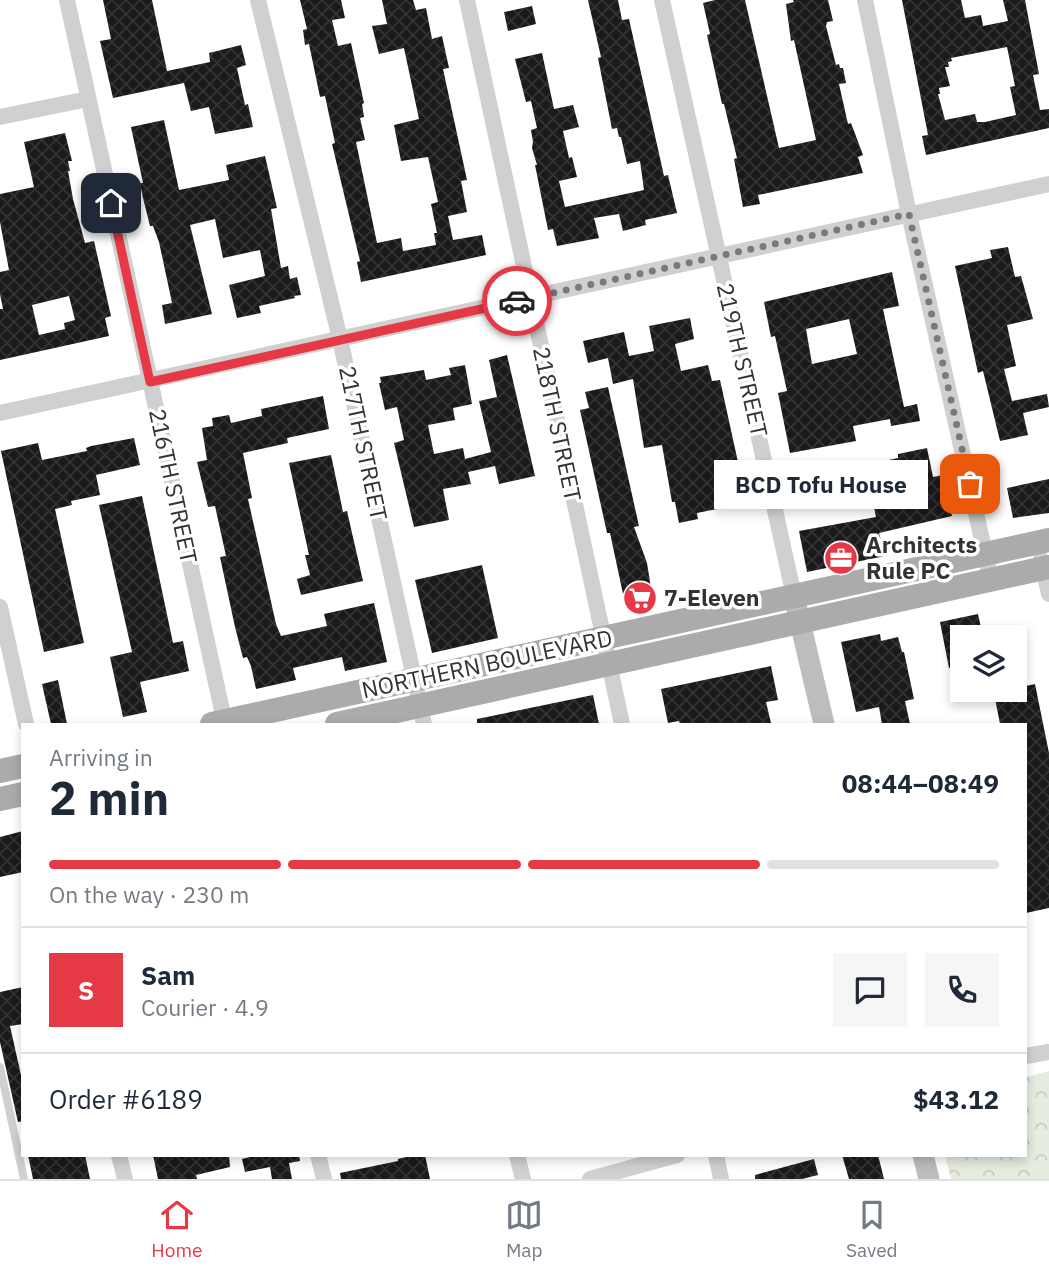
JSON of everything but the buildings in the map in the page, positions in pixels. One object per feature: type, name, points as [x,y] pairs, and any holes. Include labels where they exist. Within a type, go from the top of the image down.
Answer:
[{"type":"main road","name":"NORTHERN BOULEVARD","points":[[225,723],[1043,542]]},
{"type":"main road","name":"NORTHERN BOULEVARD","points":[[346,723],[422,715],[609,664],[1046,568]]},
{"type":"main road","points":[[794,596],[824,723]]},
{"type":"main road","points":[[0,771],[21,766]]},
{"type":"main road","points":[[0,799],[21,794]]},
{"type":"main road","points":[[924,1157],[929,1179]]},
{"type":"street","name":"216TH STREET","points":[[67,0],[221,723]]},
{"type":"street","name":"217TH STREET","points":[[258,0],[340,339],[422,715]]},
{"type":"street","name":"218TH STREET","points":[[467,0],[622,723]]},
{"type":"street","name":"219TH STREET","points":[[662,0],[794,596]]},
{"type":"street","points":[[865,0],[909,214],[991,580]]},
{"type":"street","points":[[0,117],[89,99]]},
{"type":"street","points":[[0,413],[1049,184]]},
{"type":"street","points":[[1043,542],[1049,594]]},
{"type":"street","points":[[0,607],[26,723]]},
{"type":"street","points":[[1027,1056],[1049,1052]]},
{"type":"street","points":[[120,1157],[125,1179]]},
{"type":"street","points":[[318,1157],[324,1179]]},
{"type":"street","points":[[518,1157],[523,1179]]},
{"type":"street","points":[[590,1179],[670,1157]]},
{"type":"street","points":[[716,1157],[722,1179]]},
{"type":"lane","points":[[773,501],[862,479]]},
{"type":"lane","points":[[0,1067],[24,1179]]},
{"type":"green space","points":[[1049,1071],[1049,1179],[951,1179],[946,1157],[1027,1157],[1027,1077]]},
{"type":"way so far","points":[[517,301],[909,214],[970,484]]},
{"type":"place","name":"BCD Tofu House","points":[[970,484]]},
{"type":"place","name":"Architects Rule PC","points":[[841,558]]},
{"type":"place","name":"7-Eleven","points":[[640,598]]},
{"type":"route","points":[[111,203],[150,382],[517,301]]}]
